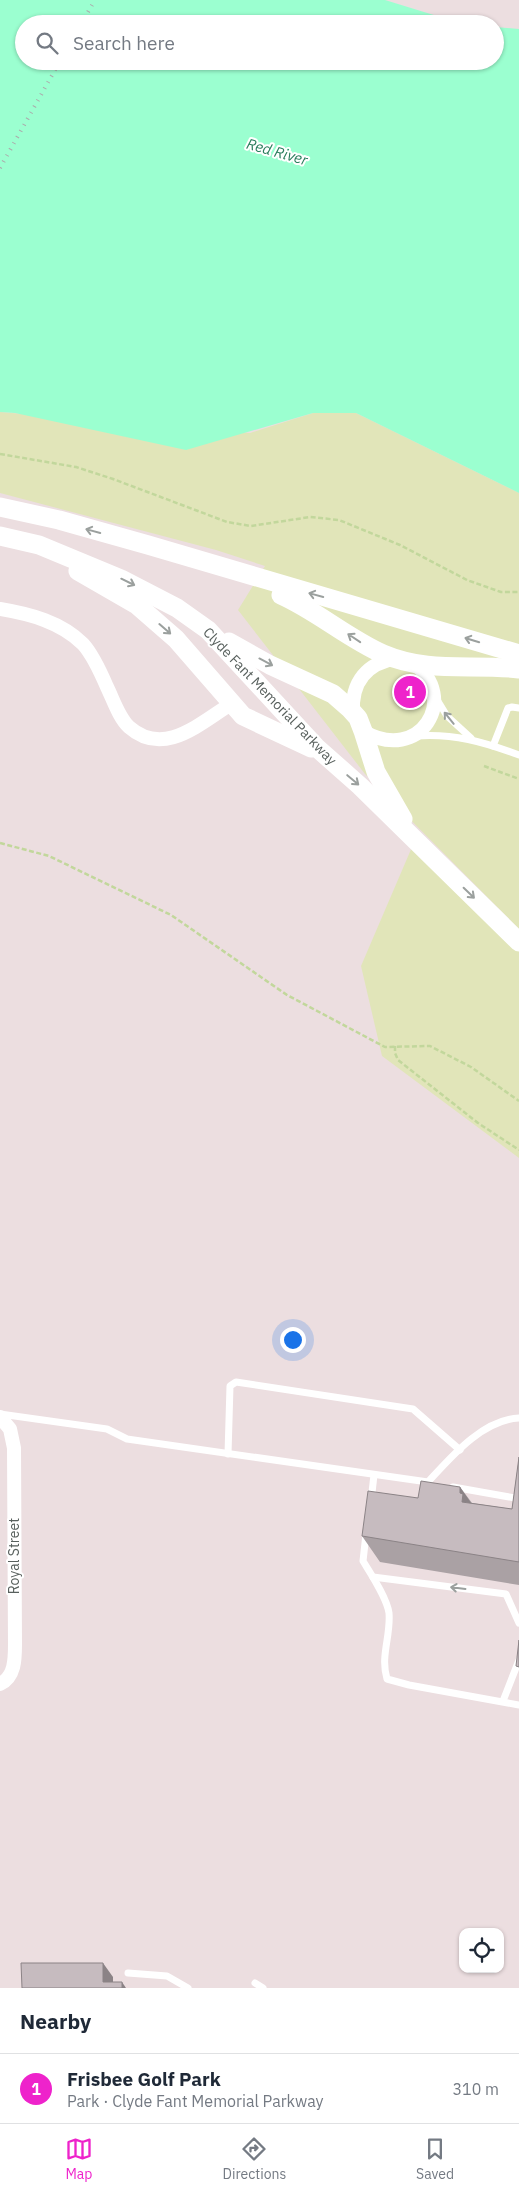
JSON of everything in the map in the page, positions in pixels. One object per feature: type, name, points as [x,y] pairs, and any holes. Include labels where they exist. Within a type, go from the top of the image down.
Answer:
[{"type":"main road","points":[[0,507],[59,520],[519,654]]},
{"type":"main road","points":[[1,536],[59,561],[137,605],[176,639],[243,716],[310,746],[329,759]]},
{"type":"main road","name":"Clyde Fant Memorial Parkway","points":[[1,536],[46,548],[122,579],[170,604],[208,630],[329,759],[519,942]]},
{"type":"main road","points":[[170,552],[297,602],[362,643],[404,660],[434,667],[519,670]]},
{"type":"main road","points":[[208,630],[270,665],[333,694],[353,713],[363,732],[376,772],[415,840]]},
{"type":"street","points":[[0,609],[26,613],[61,627],[84,645],[128,726],[144,737],[156,740],[175,738],[193,730],[231,704]]},
{"type":"street","points":[[353,713],[354,690],[362,674],[378,664],[404,660],[428,677],[433,693],[433,712],[426,724],[413,736],[393,742],[382,741],[363,732]]},
{"type":"street","name":"Royal Street","points":[[0,1684],[9,1678],[14,1666],[15,1654],[14,1448],[2,1418]]},
{"type":"lane","points":[[433,693],[447,716],[472,739]]},
{"type":"lane","points":[[494,746],[508,708],[519,708]]},
{"type":"lane","points":[[413,736],[443,735],[472,739],[519,755]]},
{"type":"lane","points":[[228,1454],[230,1386],[236,1382],[413,1410],[460,1450]]},
{"type":"lane","points":[[2,1418],[107,1429],[127,1439],[438,1484]]},
{"type":"lane","points":[[428,1482],[481,1432],[508,1418],[519,1418]]},
{"type":"lane","points":[[369,1513],[374,1474]]},
{"type":"lane","points":[[447,1486],[515,1498]]},
{"type":"lane","points":[[368,1523],[363,1561],[373,1577],[389,1612],[384,1667],[388,1679],[409,1685],[519,1705]]},
{"type":"lane","points":[[373,1577],[506,1594],[519,1623]]},
{"type":"lane","points":[[502,1701],[519,1660]]},
{"type":"lane","points":[[128,1974],[167,1976],[188,1988]]},
{"type":"lane","points":[[255,1983],[263,1988]]},
{"type":"path","points":[[0,454],[76,467],[227,522],[251,526],[310,517],[339,520],[400,546],[467,580],[501,592],[519,592]]},
{"type":"path","points":[[484,766],[519,780]]},
{"type":"path","points":[[0,843],[49,856],[171,915],[287,995],[385,1046],[430,1046],[471,1068],[519,1101]]},
{"type":"path","points":[[395,1046],[398,1060],[478,1122],[519,1150]]},
{"type":"shaded area","points":[[0,412],[250,433],[313,413],[356,413],[519,493],[519,929],[365,774],[238,610],[265,566],[216,550],[0,493]]},
{"type":"shaded area","points":[[415,840],[519,947],[519,1158],[382,1056],[361,966]]},
{"type":"water","name":"Red River","points":[[0,0],[385,0],[434,15],[15,15],[15,70],[504,70],[504,28],[519,29],[519,493],[356,413],[313,413],[186,450],[15,413],[0,412]]},
{"type":"building","points":[[519,1457],[519,1562],[362,1536],[368,1491],[418,1498],[421,1481],[460,1487],[460,1493],[463,1494],[462,1502],[512,1509]]},
{"type":"building","points":[[519,1640],[519,1667],[516,1666]]},
{"type":"building","points":[[21,1963],[103,1963],[103,1982],[122,1982],[122,1988],[22,1988]]},
{"type":"railway","points":[[86,15],[95,0]]},
{"type":"railway","points":[[0,168],[55,70]]},
{"type":"place","name":"Frisbee Golf Park","points":[[410,692]]}]
